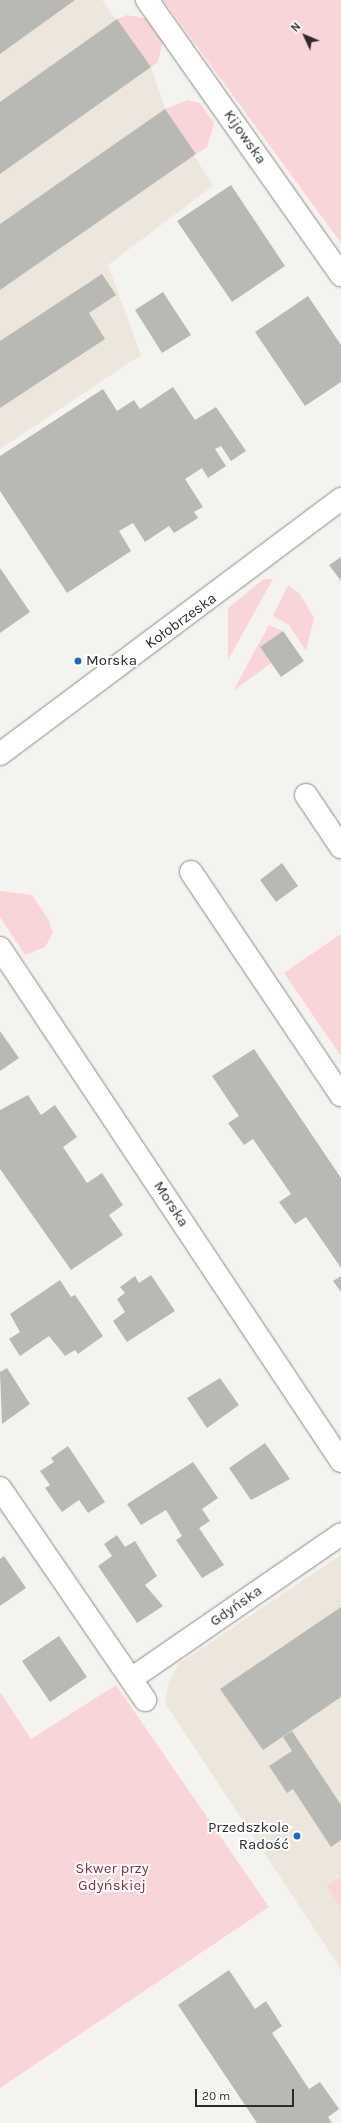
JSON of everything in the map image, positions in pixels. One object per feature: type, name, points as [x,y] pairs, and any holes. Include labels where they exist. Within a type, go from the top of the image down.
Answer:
[{"type":"street","name":"Kijowska","points":[[147,0],[341,275]]},
{"type":"street","name":"Kołobrzeska","points":[[0,754],[256,566],[341,499]]},
{"type":"street","points":[[306,795],[341,846]]},
{"type":"street","points":[[191,872],[341,1095]]},
{"type":"street","name":"Morska","points":[[0,948],[341,1461]]},
{"type":"street","points":[[0,1488],[145,1700]]},
{"type":"street","name":"Gdyńska","points":[[131,1679],[341,1534]]},
{"type":"shaded area","points":[[0,0],[102,0],[151,67],[165,109],[213,186],[108,265],[141,355],[0,449]]},
{"type":"shaded area","name":"Przedszkole Radość","points":[[341,1555],[341,1969],[165,1703],[169,1681],[180,1663]]},
{"type":"green space","points":[[163,0],[341,0],[341,243]]},
{"type":"green space","points":[[127,15],[148,19],[163,40],[158,62],[151,67],[117,19]]},
{"type":"green space","points":[[188,100],[200,103],[214,123],[207,147],[196,154],[165,109]]},
{"type":"green space","points":[[264,579],[273,579],[228,660],[228,608]]},
{"type":"green space","points":[[288,585],[300,594],[314,618],[306,651],[289,625],[273,616]]},
{"type":"green space","points":[[269,625],[283,631],[260,647],[271,663],[233,691]]},
{"type":"green space","points":[[0,891],[32,895],[48,919],[53,933],[45,947],[25,955],[0,917]]},
{"type":"green space","points":[[341,934],[341,1056],[284,973]]},
{"type":"green space","name":"Skwer przy Gdyńskiej","points":[[116,1685],[269,1907],[0,2088],[0,1692],[31,1739]]},
{"type":"green space","points":[[341,1877],[341,1908],[327,1886]]},
{"type":"building","points":[[0,0],[75,0],[0,54]]},
{"type":"building","points":[[117,19],[151,67],[0,174],[0,102]]},
{"type":"building","points":[[165,109],[196,154],[0,290],[0,224]]},
{"type":"building","points":[[231,185],[285,266],[232,302],[177,221]]},
{"type":"building","points":[[102,274],[116,295],[89,313],[105,339],[0,408],[0,341]]},
{"type":"building","points":[[163,292],[191,335],[162,353],[135,310]]},
{"type":"building","points":[[308,296],[341,345],[341,382],[305,406],[255,332]]},
{"type":"building","points":[[173,387],[195,420],[216,407],[246,451],[231,461],[221,446],[215,449],[226,466],[208,478],[202,468],[185,479],[203,507],[194,512],[198,518],[174,533],[169,526],[145,542],[133,523],[119,531],[131,551],[67,593],[0,491],[0,456],[103,389],[117,411],[134,400],[140,409]]},
{"type":"building","points":[[341,557],[341,581],[329,565]]},
{"type":"building","points":[[0,568],[30,612],[0,633]]},
{"type":"building","points":[[283,631],[304,661],[281,677],[260,647]]},
{"type":"building","points":[[282,863],[298,886],[276,902],[260,880]]},
{"type":"building","points":[[0,1031],[19,1058],[0,1071]]},
{"type":"building","points":[[254,1049],[341,1178],[341,1268],[306,1217],[295,1224],[279,1202],[291,1194],[253,1139],[244,1145],[228,1123],[239,1116],[212,1076]]},
{"type":"building","points":[[28,1095],[41,1115],[55,1105],[77,1137],[63,1147],[87,1183],[102,1173],[123,1205],[109,1215],[123,1235],[71,1270],[0,1169],[0,1110]]},
{"type":"building","points":[[151,1275],[175,1311],[127,1342],[113,1321],[125,1312],[117,1299],[125,1293],[120,1287],[135,1276],[139,1283]]},
{"type":"building","points":[[341,1276],[341,1292],[333,1281]]},
{"type":"building","points":[[60,1280],[71,1297],[75,1295],[103,1336],[78,1354],[75,1350],[65,1356],[49,1336],[20,1356],[9,1339],[20,1332],[10,1314]]},
{"type":"building","points":[[7,1368],[30,1404],[2,1424],[0,1372]]},
{"type":"building","points":[[220,1378],[239,1405],[207,1428],[187,1398]]},
{"type":"building","points":[[265,1443],[290,1479],[251,1500],[229,1468]]},
{"type":"building","points":[[68,1446],[105,1502],[88,1513],[79,1500],[62,1512],[45,1488],[50,1485],[40,1471],[54,1462],[51,1458]]},
{"type":"building","points":[[193,1462],[218,1498],[202,1509],[210,1521],[199,1528],[224,1565],[202,1578],[176,1540],[182,1536],[166,1510],[141,1525],[127,1504]]},
{"type":"building","points":[[117,1535],[125,1547],[135,1541],[157,1576],[145,1585],[163,1606],[137,1623],[98,1566],[112,1556],[104,1544]]},
{"type":"building","points":[[4,1556],[26,1588],[0,1606],[0,1559]]},
{"type":"building","points":[[341,1607],[341,1697],[263,1750],[220,1689]]},
{"type":"building","points":[[59,1636],[87,1677],[50,1702],[22,1661]]},
{"type":"building","points":[[292,1731],[341,1805],[341,1840],[331,1847],[293,1789],[287,1793],[269,1766],[292,1751],[283,1737]]},
{"type":"building","points":[[229,1970],[255,2009],[266,2001],[282,2026],[272,2033],[309,2089],[320,2082],[339,2109],[328,2117],[332,2123],[257,2123],[178,2005]]},
{"type":"place","name":"Morska","points":[[78,661]]},
{"type":"place","name":"Przedszkole Radość","points":[[297,1836]]}]
